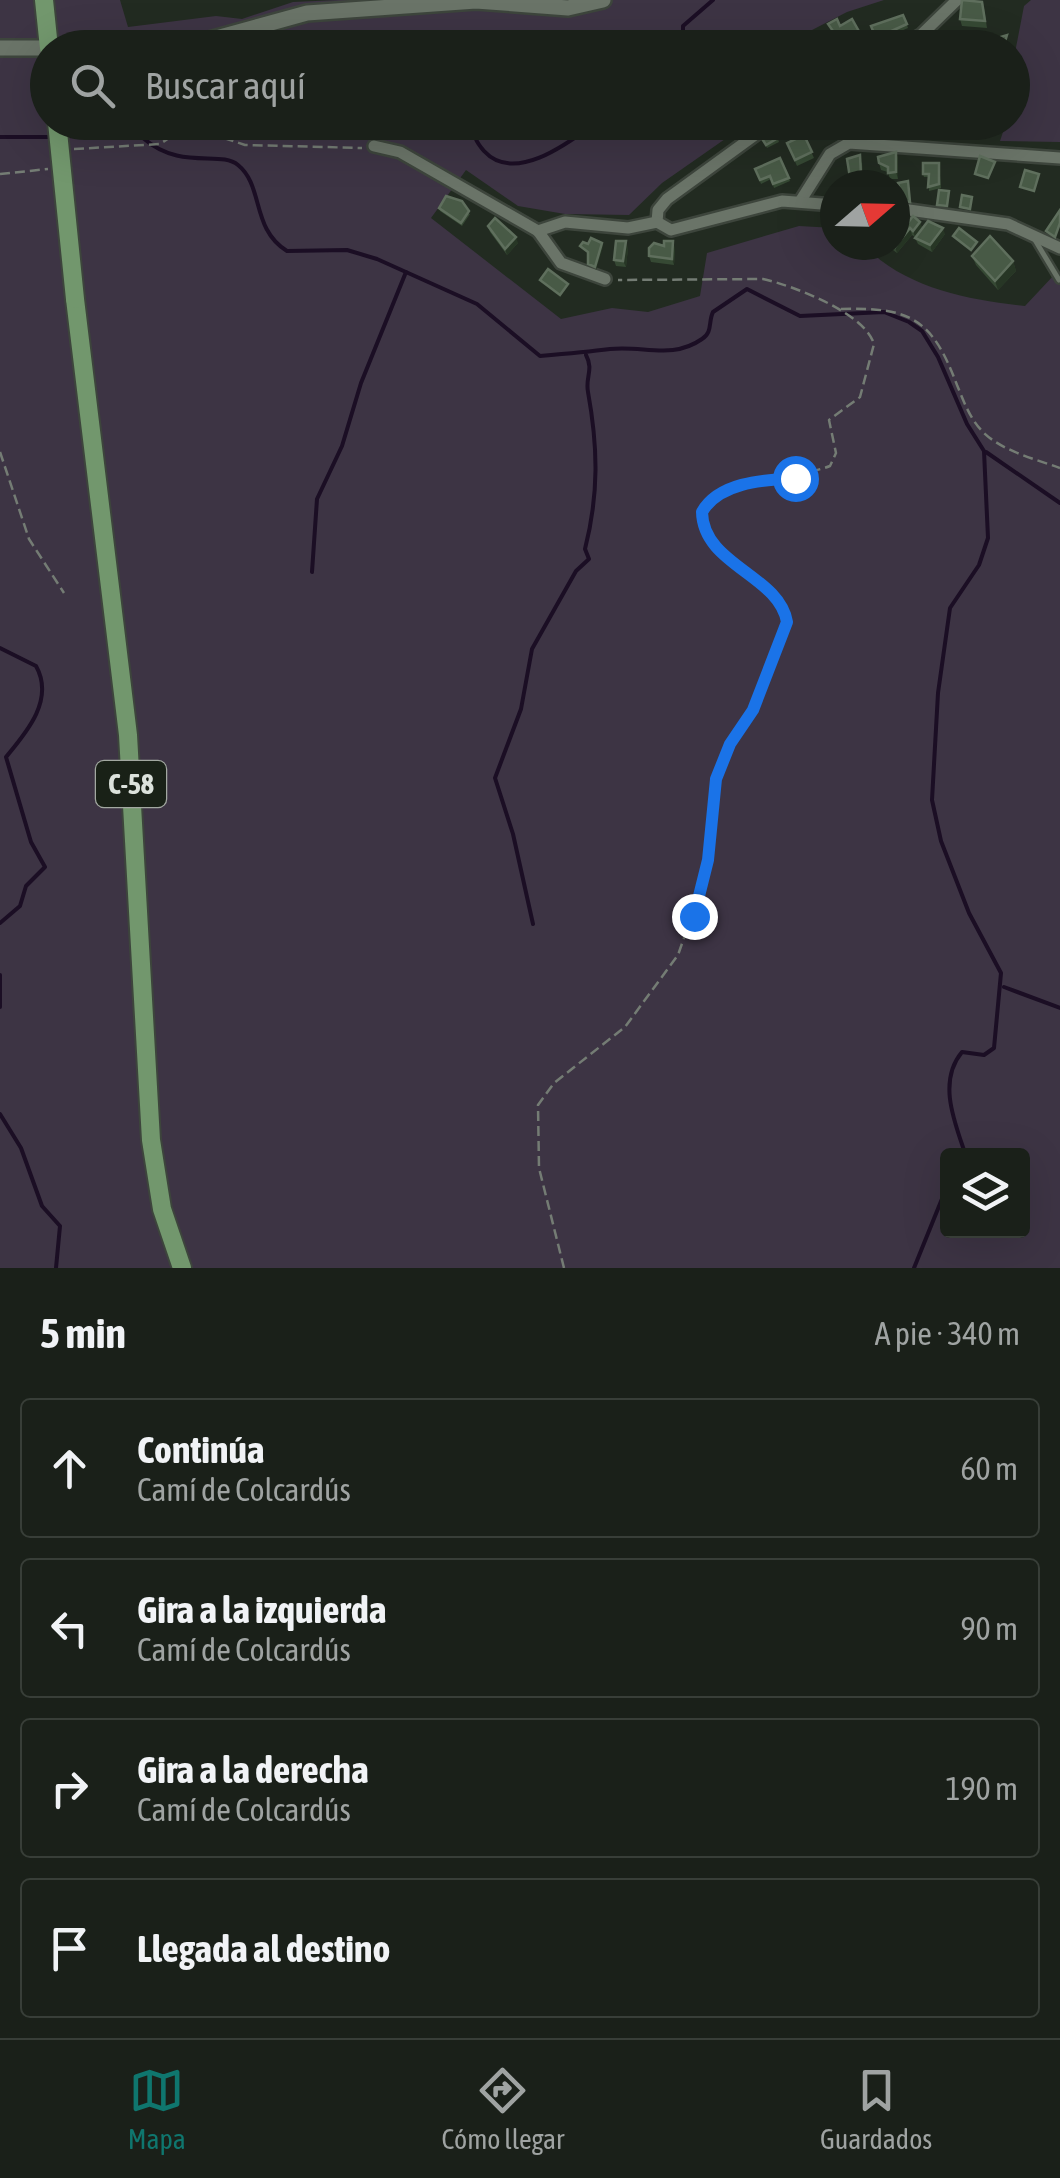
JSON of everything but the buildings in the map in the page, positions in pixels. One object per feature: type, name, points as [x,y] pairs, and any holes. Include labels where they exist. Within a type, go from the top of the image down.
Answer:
[{"type":"main road","points":[[44,0],[46,30]]},
{"type":"main road","name":"C-58","points":[[59,140],[123,793],[142,1141],[153,1211],[172,1268]]},
{"type":"main road","name":"C-58","points":[[75,299],[82,328],[128,735],[151,1140],[162,1209],[182,1268]]},
{"type":"street","points":[[238,30],[307,13],[505,1],[568,8],[603,0]]},
{"type":"street","points":[[924,30],[956,0]]},
{"type":"street","points":[[0,48],[30,48]]},
{"type":"street","points":[[657,222],[658,210],[667,199],[748,140]]},
{"type":"street","points":[[801,200],[830,154],[849,143],[1060,158]]},
{"type":"street","points":[[374,146],[400,152],[538,232],[561,263],[605,279]]},
{"type":"street","points":[[538,232],[565,222],[628,228],[657,222],[671,230],[771,203],[820,203]]},
{"type":"street","points":[[910,210],[982,218],[1033,232],[1060,248]]},
{"type":"lane","points":[[1033,232],[1059,280]]},
{"type":"path","points":[[72,150],[160,144],[166,140]]},
{"type":"path","points":[[230,140],[245,146],[330,150],[374,146]]},
{"type":"path","points":[[0,174],[50,169]]},
{"type":"path","points":[[564,1268],[541,1180],[538,1105],[554,1084],[625,1027],[678,956],[705,878],[716,779],[730,744],[753,710],[787,622],[778,600],[711,540],[702,512],[709,502],[735,488],[763,479],[804,476],[834,461],[828,420],[860,397],[874,344],[863,324],[840,309],[763,279],[605,279]]},
{"type":"path","points":[[840,309],[884,308],[913,317],[940,346],[980,429],[992,440],[1060,468]]},
{"type":"path","points":[[0,452],[30,539],[64,593]]},
{"type":"shaded area","points":[[0,0],[120,0],[128,27],[216,16],[242,19],[293,2],[338,0],[884,0],[847,12],[812,30],[30,30],[30,140],[724,140],[662,183],[629,215],[565,214],[518,206],[466,170],[431,218],[561,319],[612,308],[648,312],[700,296],[707,253],[799,226],[820,227],[820,260],[880,260],[918,282],[982,300],[1025,306],[1054,275],[1060,278],[1060,1268],[0,1268]]},
{"type":"shaded area","points":[[1031,0],[1060,0],[1060,142],[1000,141],[1030,140],[1030,30],[1019,30],[1024,6]]},
{"type":"waterway","points":[[683,30],[713,0]]},
{"type":"waterway","points":[[0,137],[30,137]]},
{"type":"waterway","points":[[146,140],[171,154],[221,159],[238,165],[252,184],[268,231],[287,251],[347,250],[377,259],[477,304],[540,356],[622,348],[680,349],[702,339],[708,333],[713,312],[747,289],[800,316],[884,312],[922,331],[984,451],[988,538],[979,565],[950,608],[938,693],[932,800],[941,841],[969,913],[1001,973],[994,1048],[984,1055],[962,1052],[951,1076],[950,1103],[963,1148]]},
{"type":"waterway","points":[[476,140],[497,160],[511,163],[527,162],[571,140]]},
{"type":"waterway","points":[[312,572],[317,499],[342,446],[361,383],[406,272]]},
{"type":"waterway","points":[[533,924],[513,834],[495,778],[521,709],[532,649],[576,571],[589,559],[585,549],[596,471],[586,355]]},
{"type":"waterway","points":[[986,452],[1060,503]]},
{"type":"waterway","points":[[0,648],[36,666],[41,679],[36,715],[6,757],[31,842],[45,867],[26,886],[20,906],[0,923]]},
{"type":"waterway","points":[[0,975],[0,1007]]},
{"type":"waterway","points":[[1004,987],[1060,1008]]},
{"type":"waterway","points":[[0,1114],[21,1148],[42,1206],[60,1226],[56,1268]]},
{"type":"waterway","points":[[914,1268],[940,1204]]},
{"type":"route","points":[[694,916],[708,860],[716,779],[730,744],[753,710],[787,622],[778,600],[711,540],[702,512],[709,502],[735,488],[763,479],[795,478]]}]
